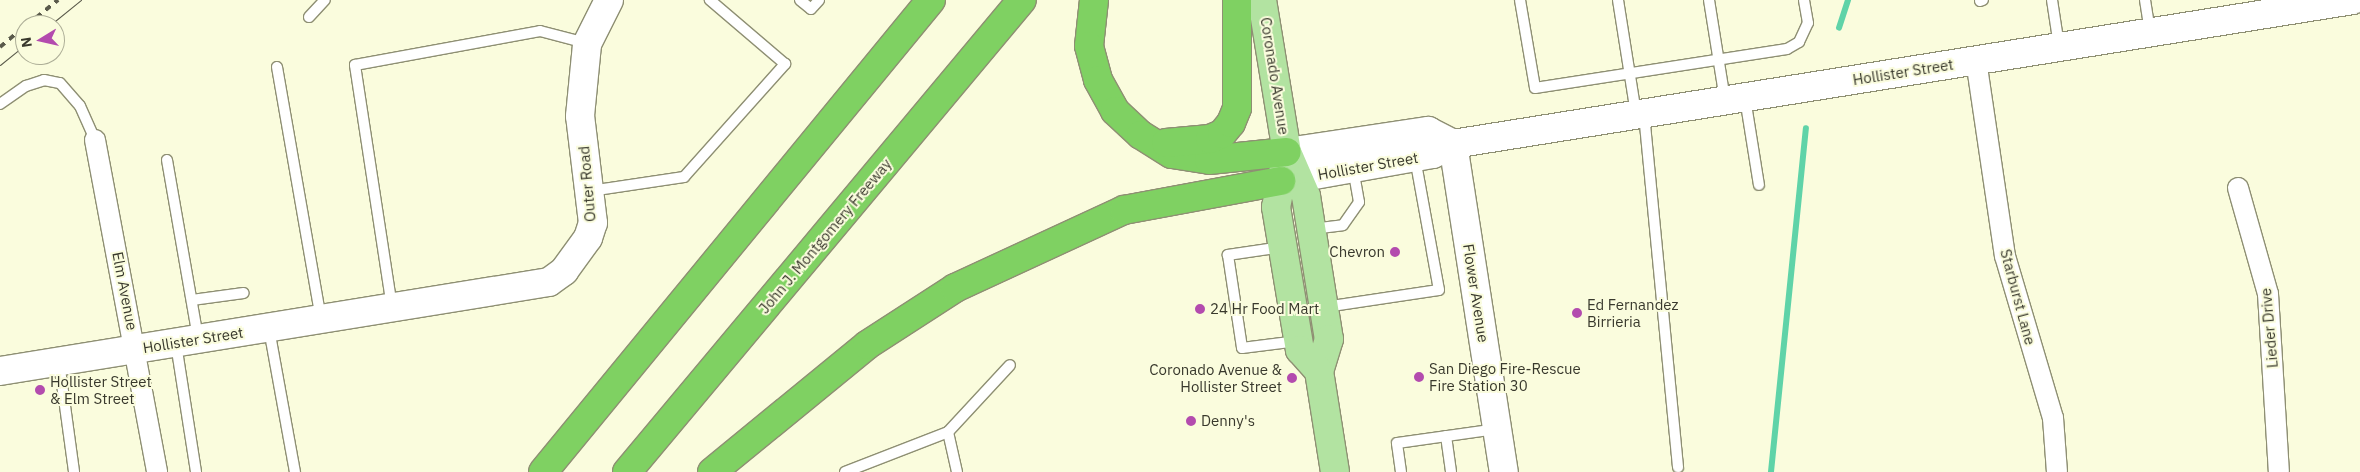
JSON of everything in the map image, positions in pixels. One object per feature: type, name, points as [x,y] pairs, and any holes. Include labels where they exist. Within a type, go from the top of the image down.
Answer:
[{"type":"highway","name":"John J. Montgomery Freeway","points":[[627,472],[1022,0]]},
{"type":"highway","points":[[1094,0],[1090,46],[1098,80],[1115,111],[1156,144],[1172,154],[1209,160],[1287,152]]},
{"type":"highway","points":[[1156,144],[1210,139],[1222,134],[1231,123],[1237,108],[1237,0]]},
{"type":"highway","points":[[542,472],[929,2]]},
{"type":"highway","points":[[712,472],[867,345],[955,288],[1124,210],[1290,180]]},
{"type":"main road","name":"Outer Road","points":[[389,308],[549,282],[564,271],[588,238],[593,223],[580,116],[587,44],[609,0]]},
{"type":"main road","name":"Coronado Avenue","points":[[1262,0],[1290,180],[1311,230],[1329,339],[1319,371],[1335,472]]},
{"type":"main road","name":"Hollister Street","points":[[1290,180],[1415,158],[1452,144],[2059,47],[2314,3],[2353,0]]},
{"type":"main road","name":"Hollister Street","points":[[1287,152],[1428,131],[1452,144]]},
{"type":"main road","name":"Flower Avenue","points":[[1452,144],[1504,472]]},
{"type":"main road","name":"Coronado Avenue","points":[[1290,180],[1276,207],[1300,350],[1319,371]]},
{"type":"main road","name":"Hollister Street","points":[[0,371],[389,308]]},
{"type":"street","name":"Starburst Lane","points":[[1976,60],[2005,256],[2053,418],[2057,472]]},
{"type":"street","name":"Elm Avenue","points":[[96,140],[136,349],[157,472]]},
{"type":"street","name":"Lieder Drive","points":[[2238,188],[2268,294],[2279,472]]},
{"type":"lane","points":[[309,18],[325,0]]},
{"type":"lane","points":[[589,191],[684,177],[785,64],[710,0]]},
{"type":"lane","points":[[800,0],[811,9],[819,0]]},
{"type":"lane","points":[[1520,0],[1534,88],[1630,75],[1787,49],[1799,42],[1808,23],[1804,0]]},
{"type":"lane","points":[[1618,0],[1630,75],[1640,114],[1678,467]]},
{"type":"lane","points":[[1709,0],[1719,60],[1735,99],[1759,184]]},
{"type":"lane","points":[[2052,0],[2059,47]]},
{"type":"lane","points":[[2145,0],[2150,32]]},
{"type":"lane","points":[[389,308],[355,65],[540,31],[587,44]]},
{"type":"lane","points":[[277,67],[321,319]]},
{"type":"lane","points":[[0,104],[26,86],[44,80],[60,83],[80,106],[96,140]]},
{"type":"lane","points":[[1324,307],[1439,290],[1415,158]]},
{"type":"lane","points":[[167,160],[192,300],[187,341],[196,472]]},
{"type":"lane","points":[[1311,230],[1343,225],[1358,202],[1353,168]]},
{"type":"lane","points":[[1283,246],[1228,255],[1242,348],[1298,340]]},
{"type":"lane","points":[[192,300],[244,294]]},
{"type":"lane","points":[[268,328],[295,472]]},
{"type":"lane","points":[[59,362],[74,472]]},
{"type":"lane","points":[[844,472],[948,432],[1010,365]]},
{"type":"lane","points":[[1401,472],[1397,443],[1497,429]]},
{"type":"lane","points":[[948,432],[957,472]]},
{"type":"lane","points":[[1446,436],[1451,472]]},
{"type":"waterway","points":[[1839,28],[1848,0]]},
{"type":"waterway","points":[[1771,472],[1806,129]]},
{"type":"tram line","points":[[62,15],[81,0]]},
{"type":"tram line","points":[[0,65],[15,53]]},
{"type":"railway","points":[[39,15],[58,0]]},
{"type":"railway","points":[[0,47],[15,34]]},
{"type":"place","name":"Chevron","points":[[1395,252]]},
{"type":"place","name":"24 Hr Food Mart","points":[[1200,309]]},
{"type":"place","name":"Ed Fernandez Birrieria","points":[[1577,313]]},
{"type":"place","name":"San Diego Fire-Rescue Fire Station 30","points":[[1419,377]]},
{"type":"place","name":"Coronado Avenue & Hollister Street","points":[[1292,378]]},
{"type":"place","name":"Hollister Street & Elm Street","points":[[40,390]]},
{"type":"place","name":"Denny's","points":[[1191,421]]}]
